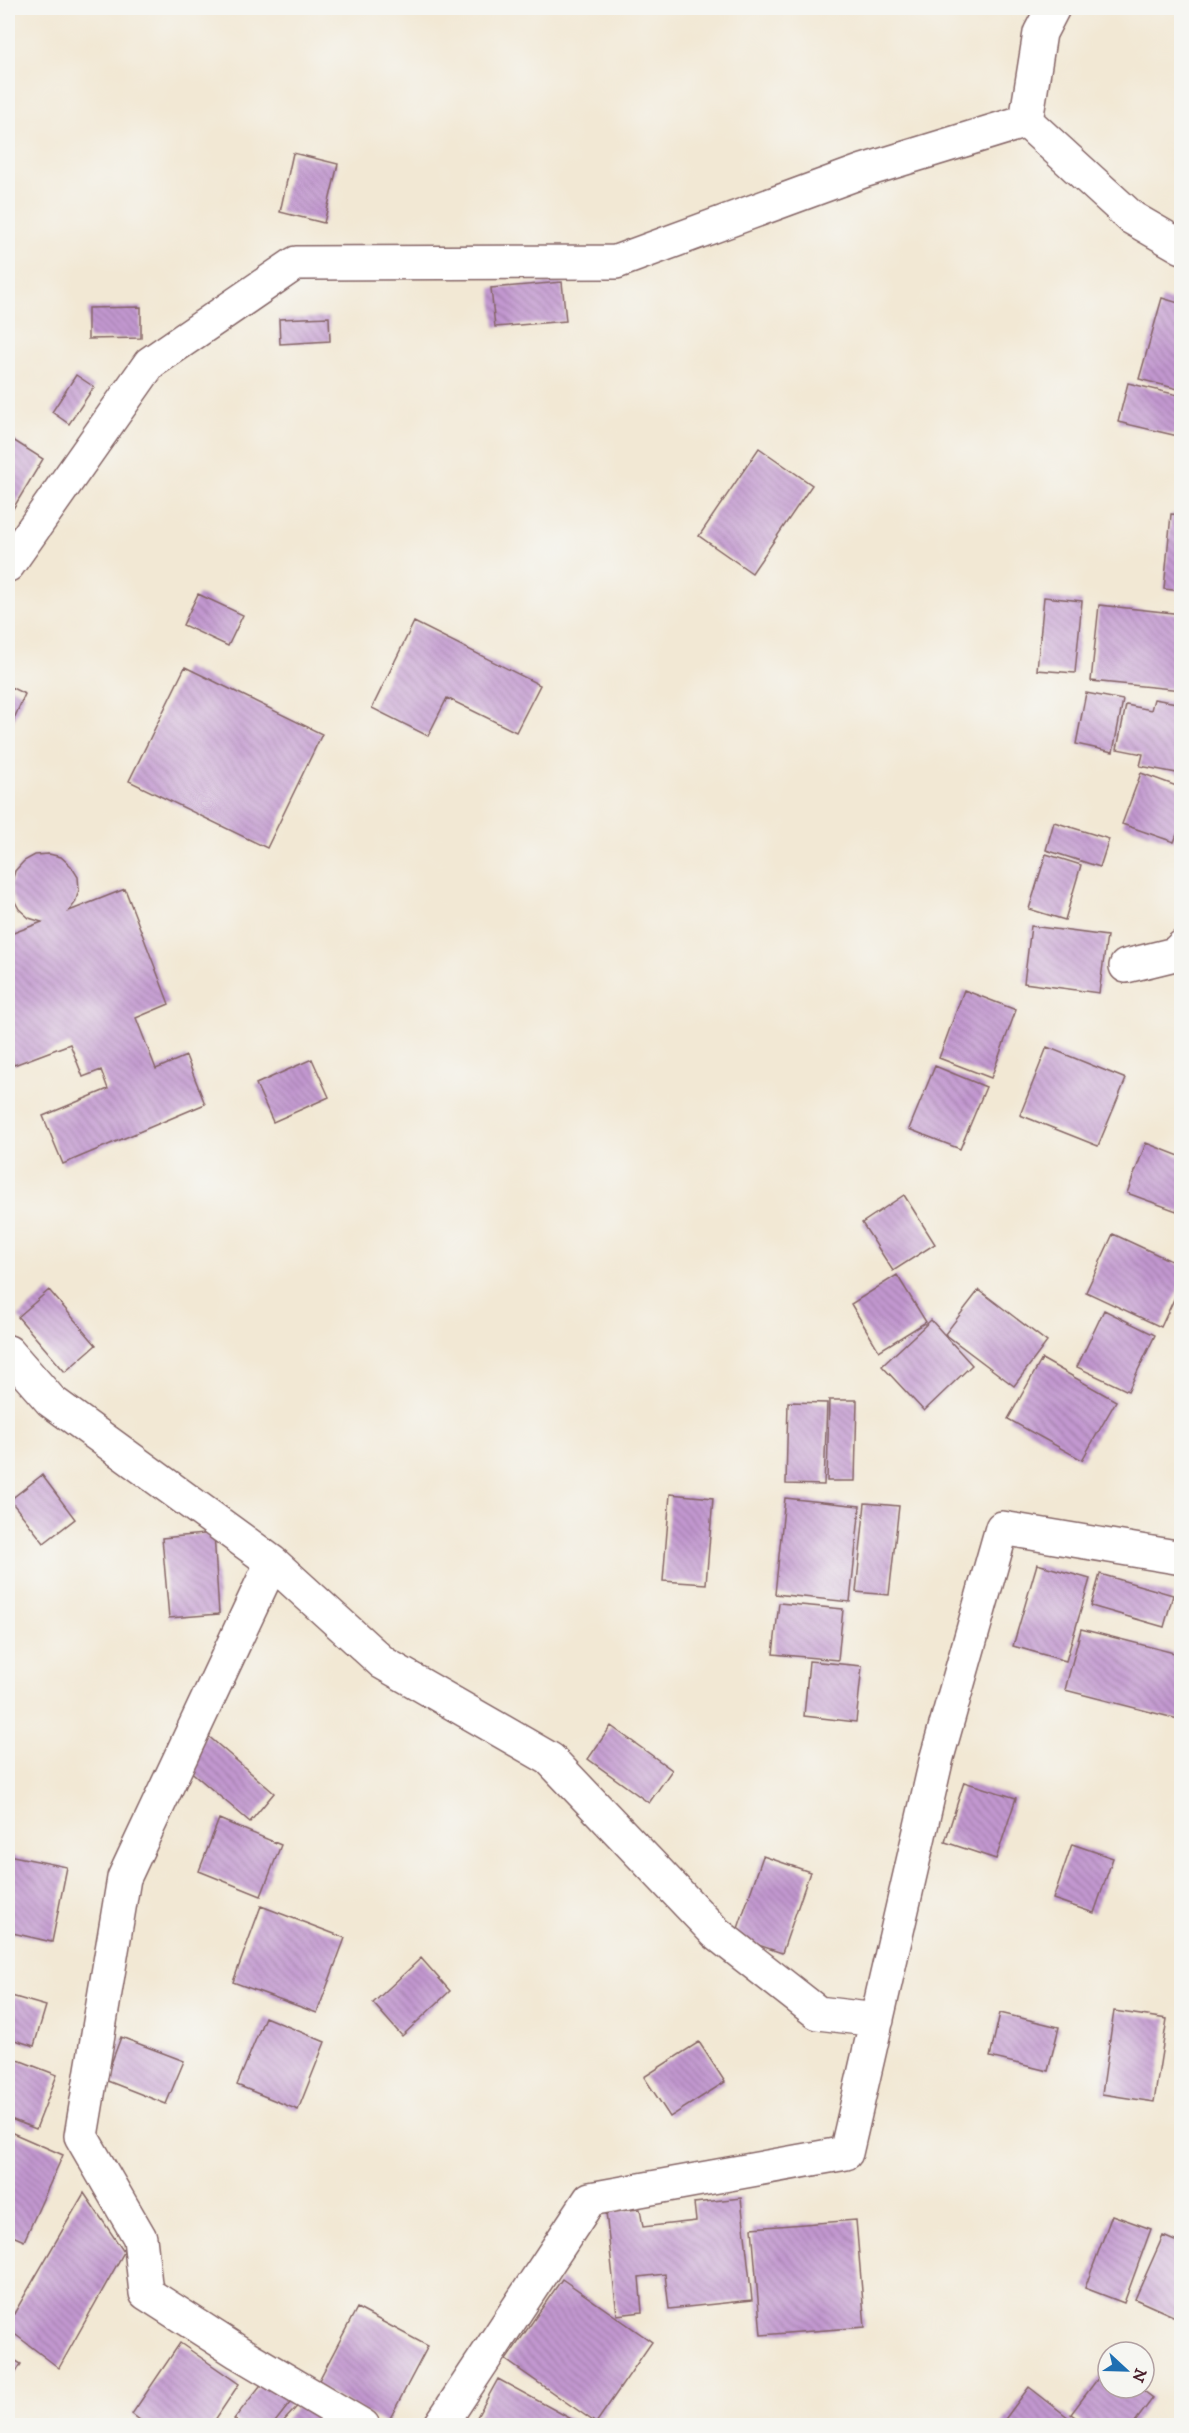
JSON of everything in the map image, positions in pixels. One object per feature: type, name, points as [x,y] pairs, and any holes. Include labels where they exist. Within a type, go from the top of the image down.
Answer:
[{"type":"street","points":[[1026,121],[1040,33],[1053,8]]},
{"type":"street","points":[[1026,121],[1132,218],[1182,247]]},
{"type":"street","points":[[8,565],[150,363],[296,263],[616,262],[863,171],[1026,121]]},
{"type":"street","points":[[1126,966],[1175,954],[1182,947]]},
{"type":"street","points":[[8,1352],[51,1401],[272,1562],[383,1663],[550,1759],[716,1933],[818,2013],[877,2020]]},
{"type":"street","points":[[440,2426],[590,2199],[846,2153],[937,1757],[1002,1528],[1182,1558]]},
{"type":"street","points":[[272,1562],[124,1878],[81,2136],[140,2238],[146,2293],[238,2352],[363,2426]]},
{"type":"building","points":[[293,153],[338,164],[324,223],[280,212]]},
{"type":"building","points":[[562,282],[566,321],[495,327],[491,288]]},
{"type":"building","points":[[1162,298],[1182,304],[1182,390],[1139,379]]},
{"type":"building","points":[[141,307],[141,338],[88,339],[88,308]]},
{"type":"building","points":[[329,317],[330,341],[280,344],[279,319]]},
{"type":"building","points":[[76,375],[94,387],[69,424],[52,412]]},
{"type":"building","points":[[1128,383],[1182,396],[1182,437],[1118,422]]},
{"type":"building","points":[[13,440],[43,459],[8,517],[8,450]]},
{"type":"building","points":[[759,448],[812,485],[752,573],[699,536]]},
{"type":"building","points":[[1171,514],[1182,515],[1182,591],[1164,589]]},
{"type":"building","points":[[198,594],[243,615],[228,646],[183,625]]},
{"type":"building","points":[[1044,597],[1082,601],[1075,673],[1037,670]]},
{"type":"building","points":[[1099,605],[1182,614],[1182,690],[1091,681]]},
{"type":"building","points":[[414,622],[540,685],[516,732],[447,698],[428,736],[372,708]]},
{"type":"building","points":[[185,667],[322,734],[267,848],[129,781]]},
{"type":"building","points":[[8,686],[25,694],[8,732]]},
{"type":"building","points":[[1086,693],[1123,700],[1113,752],[1076,744]]},
{"type":"building","points":[[1154,699],[1182,704],[1182,774],[1140,766],[1143,754],[1117,749],[1126,705],[1151,710]]},
{"type":"building","points":[[1141,773],[1182,788],[1182,822],[1174,842],[1122,824]]},
{"type":"building","points":[[1054,822],[1109,839],[1100,867],[1046,850]]},
{"type":"building","points":[[49,854],[61,857],[78,877],[79,890],[75,903],[69,911],[125,889],[169,1004],[136,1018],[156,1069],[186,1056],[205,1104],[63,1164],[43,1116],[108,1089],[101,1070],[83,1077],[70,1044],[14,1065],[8,1049],[8,935],[42,922],[29,918],[19,909],[13,898],[11,884],[15,871],[24,861],[35,855]]},
{"type":"building","points":[[1046,854],[1081,865],[1065,920],[1029,909]]},
{"type":"building","points":[[1031,926],[1107,936],[1099,993],[1024,983]]},
{"type":"building","points":[[964,990],[1016,1010],[991,1078],[939,1058]]},
{"type":"building","points":[[1047,1047],[1126,1079],[1098,1146],[1020,1115]]},
{"type":"building","points":[[312,1059],[329,1097],[273,1122],[256,1084]]},
{"type":"building","points":[[935,1066],[986,1087],[960,1149],[909,1129]]},
{"type":"building","points":[[1146,1143],[1182,1157],[1182,1213],[1127,1193]]},
{"type":"building","points":[[904,1195],[935,1244],[893,1271],[862,1223]]},
{"type":"building","points":[[1113,1234],[1182,1266],[1182,1282],[1161,1327],[1086,1292]]},
{"type":"building","points":[[897,1275],[926,1322],[879,1351],[851,1304]]},
{"type":"building","points":[[49,1290],[96,1345],[65,1372],[18,1317]]},
{"type":"building","points":[[979,1290],[1047,1342],[1014,1386],[945,1334]]},
{"type":"building","points":[[1104,1310],[1155,1335],[1128,1391],[1077,1367]]},
{"type":"building","points":[[931,1320],[972,1365],[924,1411],[882,1366]]},
{"type":"building","points":[[1042,1359],[1116,1401],[1082,1460],[1008,1419]]},
{"type":"building","points":[[829,1400],[857,1400],[855,1481],[827,1481]]},
{"type":"building","points":[[788,1402],[827,1403],[824,1485],[786,1484]]},
{"type":"building","points":[[42,1475],[75,1519],[44,1543],[10,1500]]},
{"type":"building","points":[[670,1494],[713,1498],[706,1584],[663,1581]]},
{"type":"building","points":[[785,1498],[860,1506],[850,1602],[775,1594]]},
{"type":"building","points":[[865,1503],[899,1506],[889,1595],[856,1592]]},
{"type":"building","points":[[214,1533],[219,1614],[169,1618],[162,1538]]},
{"type":"building","points":[[1037,1564],[1090,1579],[1066,1661],[1013,1646]]},
{"type":"building","points":[[1100,1574],[1173,1595],[1164,1627],[1091,1606]]},
{"type":"building","points":[[779,1603],[843,1609],[838,1660],[773,1654]]},
{"type":"building","points":[[1081,1629],[1182,1655],[1182,1720],[1065,1690]]},
{"type":"building","points":[[809,1661],[862,1666],[856,1722],[804,1716]]},
{"type":"building","points":[[611,1726],[672,1770],[649,1803],[588,1759]]},
{"type":"building","points":[[206,1734],[274,1793],[250,1822],[181,1763]]},
{"type":"building","points":[[964,1782],[1016,1798],[996,1859],[945,1842]]},
{"type":"building","points":[[219,1819],[281,1845],[261,1896],[199,1871]]},
{"type":"building","points":[[1072,1844],[1113,1858],[1094,1913],[1053,1899]]},
{"type":"building","points":[[8,1855],[67,1867],[52,1942],[8,1932]]},
{"type":"building","points":[[763,1856],[810,1872],[782,1953],[735,1937]]},
{"type":"building","points":[[261,1906],[345,1938],[317,2013],[233,1982]]},
{"type":"building","points":[[421,1958],[450,1991],[402,2036],[373,2003]]},
{"type":"building","points":[[8,1995],[46,2006],[34,2046],[8,2038]]},
{"type":"building","points":[[1114,2011],[1167,2019],[1154,2102],[1102,2094]]},
{"type":"building","points":[[1000,2013],[1059,2027],[1048,2071],[990,2057]]},
{"type":"building","points":[[265,2017],[325,2042],[298,2110],[237,2085]]},
{"type":"building","points":[[121,2037],[184,2061],[166,2104],[105,2080]]},
{"type":"building","points":[[699,2042],[725,2082],[670,2117],[644,2077]]},
{"type":"building","points":[[8,2056],[57,2075],[36,2129],[8,2118]]},
{"type":"building","points":[[8,2131],[63,2155],[24,2241],[8,2234]]},
{"type":"building","points":[[84,2193],[124,2252],[59,2368],[8,2329],[8,2324]]},
{"type":"building","points":[[741,2198],[752,2300],[669,2309],[665,2274],[639,2277],[642,2312],[617,2315],[606,2212],[640,2209],[643,2227],[696,2221],[694,2203]]},
{"type":"building","points":[[1112,2215],[1151,2229],[1124,2303],[1085,2288]]},
{"type":"building","points":[[856,2220],[865,2327],[761,2335],[752,2228]]},
{"type":"building","points":[[1163,2236],[1182,2244],[1182,2320],[1135,2299]]},
{"type":"building","points":[[562,2279],[652,2342],[596,2423],[506,2360]]},
{"type":"building","points":[[357,2308],[428,2346],[387,2424],[316,2386]]},
{"type":"building","points":[[180,2343],[239,2384],[211,2426],[148,2426],[132,2414]]},
{"type":"building","points":[[8,2356],[21,2364],[8,2385]]},
{"type":"building","points":[[267,2377],[293,2399],[272,2426],[243,2426],[234,2419]]},
{"type":"building","points":[[498,2379],[584,2426],[472,2426]]},
{"type":"building","points":[[1096,2381],[1096,2400],[1152,2400],[1132,2426],[1088,2426],[1071,2414]]},
{"type":"building","points":[[1029,2387],[1074,2422],[1071,2426],[1000,2426]]},
{"type":"building","points":[[306,2397],[335,2426],[279,2426]]}]
